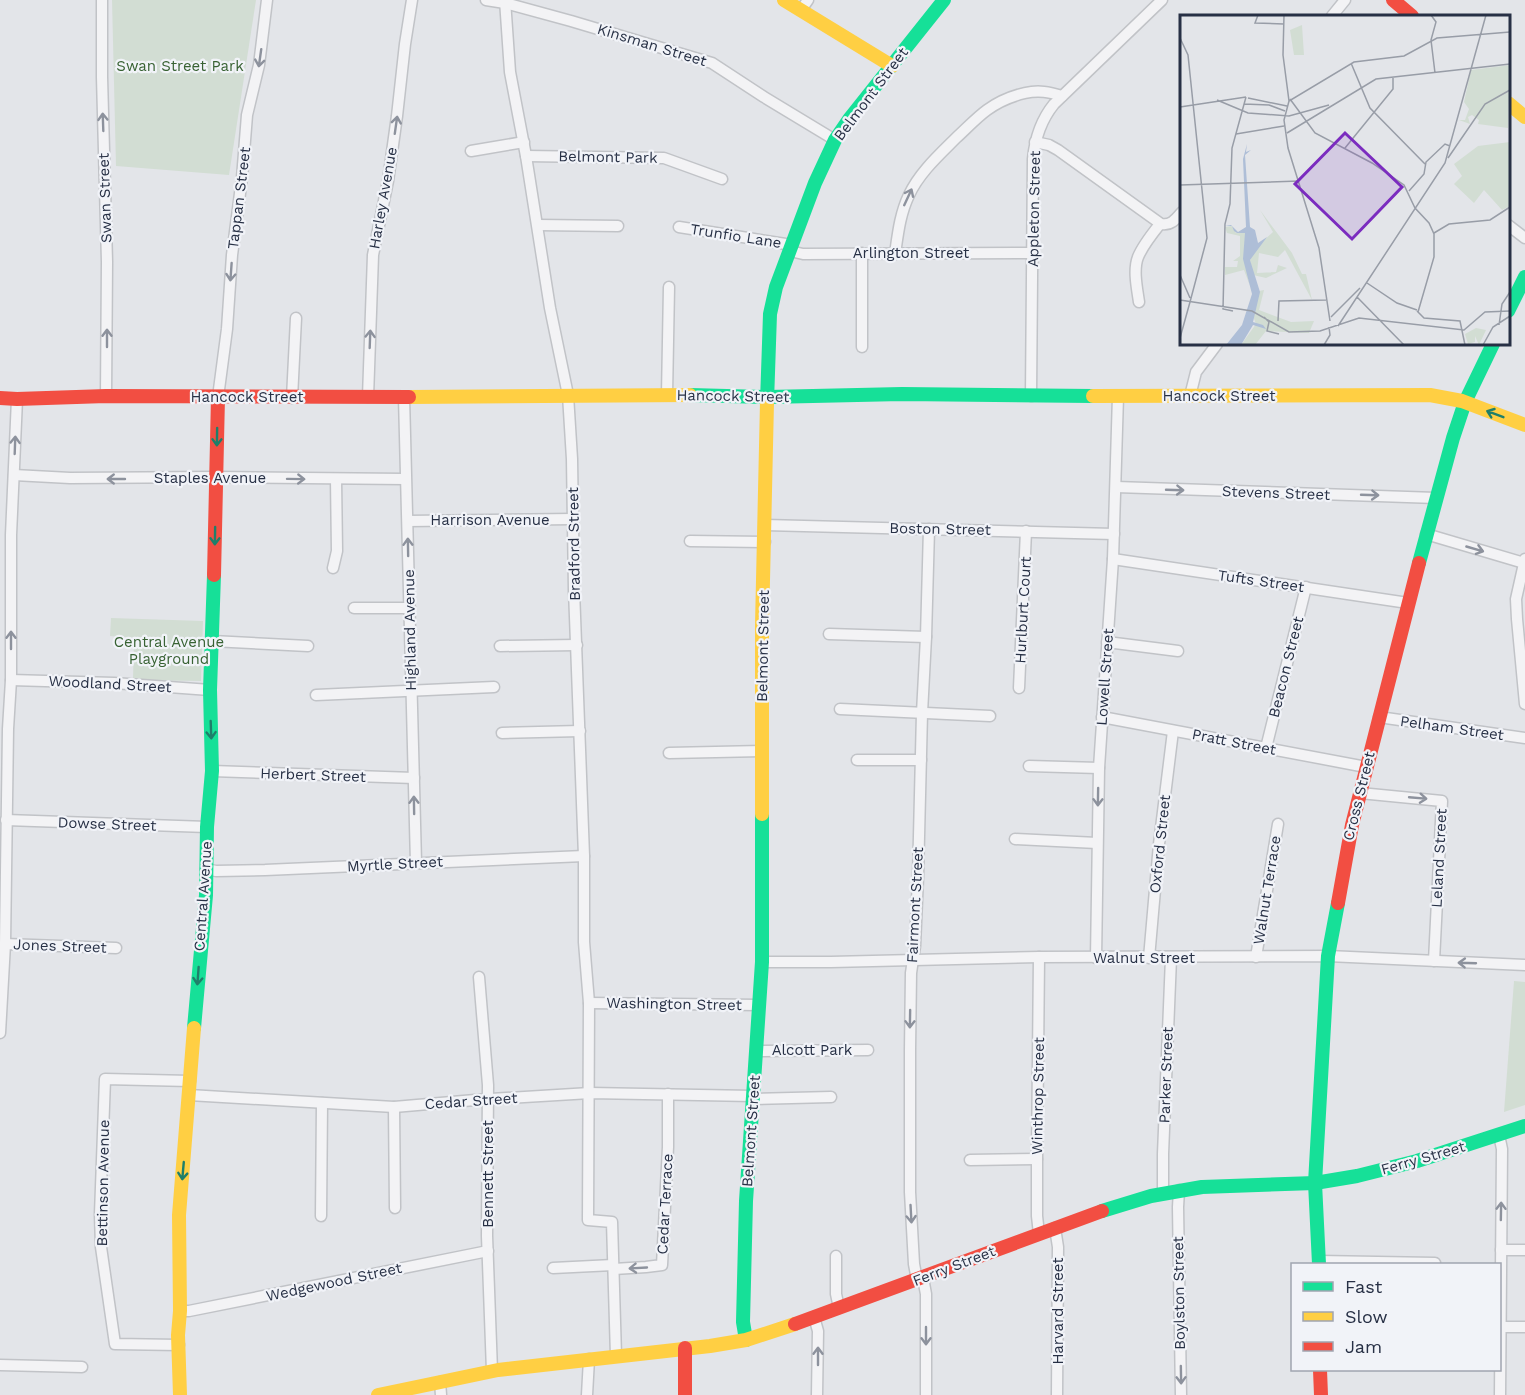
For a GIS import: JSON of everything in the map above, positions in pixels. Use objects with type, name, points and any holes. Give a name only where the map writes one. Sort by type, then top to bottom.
[{"type":"street","name":"Swan Street","points":[[102,0],[107,262],[106,396]]},
{"type":"street","name":"Tappan Street","points":[[218,397],[227,329],[232,255],[247,115],[259,65],[267,0]]},
{"type":"street","name":"Harley Avenue","points":[[368,398],[373,255],[388,181],[412,0]]},
{"type":"street","name":"Kinsman Street","points":[[486,0],[506,1],[712,63],[836,140]]},
{"type":"street","points":[[784,0],[804,5],[892,66]]},
{"type":"street","name":"Belmont Street","points":[[746,1340],[743,1322],[746,1201],[762,962],[762,625],[770,314],[776,287],[820,170],[836,140],[850,118],[944,0]]},
{"type":"street","points":[[1333,15],[1345,0]]},
{"type":"street","points":[[1393,0],[1411,15]]},
{"type":"street","name":"Bradford Street","points":[[506,1],[510,72],[524,142],[550,308],[568,395],[584,856],[584,942],[589,1004],[588,1220],[612,1222],[614,1267]]},
{"type":"street","name":"Appleton Street","points":[[1031,396],[1035,142],[1046,115],[1062,96],[1155,2]]},
{"type":"street","points":[[895,254],[901,216],[917,181],[972,123],[993,106],[1018,95],[1045,91],[1062,96]]},
{"type":"street","points":[[471,151],[524,142]]},
{"type":"street","points":[[1035,142],[1058,150],[1160,224],[1169,224],[1180,214]]},
{"type":"street","name":"Belmont Park","points":[[526,156],[664,158],[722,179]]},
{"type":"street","points":[[1138,302],[1137,258],[1160,224]]},
{"type":"street","points":[[538,225],[618,226]]},
{"type":"street","points":[[1510,226],[1525,238]]},
{"type":"street","name":"Trunfio Lane","points":[[680,227],[791,248]]},
{"type":"street","name":"Arlington Street","points":[[791,248],[803,254],[1033,253]]},
{"type":"street","points":[[862,253],[862,347]]},
{"type":"street","points":[[1510,306],[1525,277]]},
{"type":"street","points":[[667,395],[669,287]]},
{"type":"street","points":[[292,398],[296,318]]},
{"type":"street","points":[[1190,396],[1196,372],[1216,345]]},
{"type":"street","name":"Cross Street","points":[[1319,1262],[1315,1183],[1328,956],[1345,856],[1408,603],[1453,438],[1465,402],[1493,345]]},
{"type":"street","name":"Hancock Street","points":[[0,398],[106,396],[368,398],[568,395],[768,397],[902,394],[1427,395],[1443,396],[1465,402],[1525,425]]},
{"type":"street","name":"Lowell Street","points":[[1096,958],[1099,768],[1113,559],[1118,396]]},
{"type":"street","name":"Central Avenue","points":[[180,1395],[179,1215],[206,895],[207,827],[212,771],[210,690],[218,397]]},
{"type":"street","name":"Highland Avenue","points":[[404,397],[416,863]]},
{"type":"street","points":[[0,1033],[5,944],[4,782],[11,680],[6,535],[14,475],[18,399]]},
{"type":"street","name":"Staples Avenue","points":[[14,475],[70,478],[405,479]]},
{"type":"street","points":[[333,568],[337,551],[336,479]]},
{"type":"street","name":"Stevens Street","points":[[1116,488],[1436,498]]},
{"type":"street","name":"Harrison Avenue","points":[[408,520],[573,519]]},
{"type":"street","name":"Boston Street","points":[[765,525],[1114,534]]},
{"type":"street","name":"Fairmont Street","points":[[926,1395],[926,1294],[914,1264],[910,1192],[910,1050],[911,973],[918,877],[929,529]]},
{"type":"street","name":"Hurlburt Court","points":[[1019,688],[1026,531]]},
{"type":"street","points":[[1426,534],[1524,561],[1516,598],[1525,704]]},
{"type":"street","points":[[690,541],[765,542]]},
{"type":"street","name":"Tufts Street","points":[[1113,559],[1408,603]]},
{"type":"street","name":"Beacon Street","points":[[1266,748],[1306,587]]},
{"type":"street","points":[[354,608],[410,608]]},
{"type":"street","points":[[829,634],[926,637]]},
{"type":"street","points":[[212,641],[308,646]]},
{"type":"street","points":[[1107,642],[1178,651]]},
{"type":"street","points":[[500,646],[577,645]]},
{"type":"street","name":"Woodland Street","points":[[11,680],[114,683],[210,690]]},
{"type":"street","points":[[316,695],[494,687]]},
{"type":"street","points":[[840,709],[990,716]]},
{"type":"street","name":"Pratt Street","points":[[1102,717],[1366,767]]},
{"type":"street","name":"Pelham Street","points":[[1379,717],[1525,738]]},
{"type":"street","name":"Oxford Street","points":[[1149,958],[1159,844],[1173,730]]},
{"type":"street","points":[[502,733],[580,731]]},
{"type":"street","points":[[669,753],[762,751]]},
{"type":"street","points":[[857,760],[921,760]]},
{"type":"street","points":[[1029,766],[1099,768]]},
{"type":"street","name":"Herbert Street","points":[[212,771],[414,778]]},
{"type":"street","name":"Leland Street","points":[[1360,793],[1442,801],[1434,961]]},
{"type":"street","name":"Dowse Street","points":[[6,820],[207,827]]},
{"type":"street","name":"Walnut Terrace","points":[[1256,957],[1278,824]]},
{"type":"street","points":[[1015,839],[1097,843]]},
{"type":"street","name":"Myrtle Street","points":[[206,870],[265,870],[584,856]]},
{"type":"street","name":"Jones Street","points":[[5,944],[116,948]]},
{"type":"street","name":"Walnut Street","points":[[762,962],[1039,957],[1328,956],[1525,965]]},
{"type":"street","name":"Winthrop Street","points":[[1039,957],[1037,1159],[1039,1234]]},
{"type":"street","name":"Parker Street","points":[[1163,1193],[1171,958]]},
{"type":"street","name":"Bennett Street","points":[[479,976],[488,1081],[488,1251],[492,1371]]},
{"type":"street","name":"Washington Street","points":[[589,1004],[759,1005]]},
{"type":"street","name":"Alcott Park","points":[[757,1051],[868,1050]]},
{"type":"street","name":"Bettinson Avenue","points":[[179,1345],[115,1344],[101,1247],[105,1079],[190,1081]]},
{"type":"street","name":"Cedar Street","points":[[189,1095],[394,1107],[590,1093],[753,1098],[831,1097]]},
{"type":"street","name":"Cedar Terrace","points":[[614,1267],[646,1267],[662,1264],[668,1147],[668,1094]]},
{"type":"street","points":[[321,1216],[322,1103]]},
{"type":"street","points":[[394,1107],[395,1208]]},
{"type":"street","name":"Ferry Street","points":[[378,1395],[440,1388],[492,1371],[746,1340],[1137,1199],[1179,1190],[1337,1180],[1417,1161],[1525,1126]]},
{"type":"street","points":[[1499,1135],[1502,1149],[1501,1263]]},
{"type":"street","points":[[970,1160],[1037,1159]]},
{"type":"street","name":"Boylston Street","points":[[1179,1190],[1181,1395]]},
{"type":"street","name":"Harvard Street","points":[[1055,1228],[1058,1247],[1057,1395]]},
{"type":"street","points":[[1501,1250],[1525,1250]]},
{"type":"street","name":"Wedgewood Street","points":[[180,1311],[488,1251]]},
{"type":"street","points":[[836,1256],[836,1294],[839,1308]]},
{"type":"street","points":[[1319,1262],[1435,1263]]},
{"type":"street","points":[[553,1268],[614,1267],[616,1356]]},
{"type":"street","points":[[814,1317],[818,1331],[817,1395]]},
{"type":"street","points":[[1501,1327],[1525,1327]]},
{"type":"street","points":[[685,1348],[685,1395]]},
{"type":"street","points":[[587,1395],[588,1359]]},
{"type":"street","points":[[0,1365],[82,1367]]},
{"type":"street","points":[[1320,1371],[1321,1395]]},
{"type":"street","points":[[1500,1371],[1500,1395]]},
{"type":"green space","name":"Swan Street Park","points":[[112,0],[256,0],[229,175],[116,166]]},
{"type":"green space","name":"Central Avenue Playground","points":[[111,618],[203,621],[201,681],[133,680],[134,638],[110,636]]},
{"type":"green space","points":[[1514,981],[1525,982],[1525,1105],[1504,1112]]},
{"type":"traffic: fast","points":[[767,402],[770,314],[776,287],[815,183],[835,140],[850,118],[944,0]]},
{"type":"traffic: fast","points":[[1510,307],[1525,277]]},
{"type":"traffic: fast","points":[[1419,563],[1465,402],[1493,345]]},
{"type":"traffic: fast","points":[[690,395],[768,397],[902,394],[1093,396]]},
{"type":"traffic: fast","points":[[194,1028],[206,895],[207,827],[212,771],[210,690],[214,575]]},
{"type":"traffic: fast","points":[[746,1340],[743,1322],[746,1201],[762,962],[762,814]]},
{"type":"traffic: fast","points":[[1319,1263],[1315,1183],[1328,956],[1338,903]]},
{"type":"traffic: fast","points":[[1102,1211],[1151,1196],[1202,1187],[1315,1183],[1357,1176],[1417,1161],[1525,1126]]},
{"type":"traffic: slow","points":[[784,0],[892,66]]},
{"type":"traffic: slow","points":[[1510,105],[1525,117]]},
{"type":"traffic: slow","points":[[409,397],[690,395]]},
{"type":"traffic: slow","points":[[1093,396],[1430,395],[1462,401],[1525,425]]},
{"type":"traffic: slow","points":[[762,814],[762,625],[767,402]]},
{"type":"traffic: slow","points":[[180,1395],[179,1215],[194,1028]]},
{"type":"traffic: slow","points":[[378,1395],[498,1370],[746,1340],[795,1324]]},
{"type":"traffic: jam","points":[[1393,0],[1411,15]]},
{"type":"traffic: jam","points":[[214,575],[218,397]]},
{"type":"traffic: jam","points":[[0,398],[409,397]]},
{"type":"traffic: jam","points":[[1338,903],[1352,825],[1419,563]]},
{"type":"traffic: jam","points":[[795,1324],[1102,1211]]},
{"type":"traffic: jam","points":[[685,1348],[685,1395]]},
{"type":"traffic: jam","points":[[1320,1371],[1321,1395]]}]
